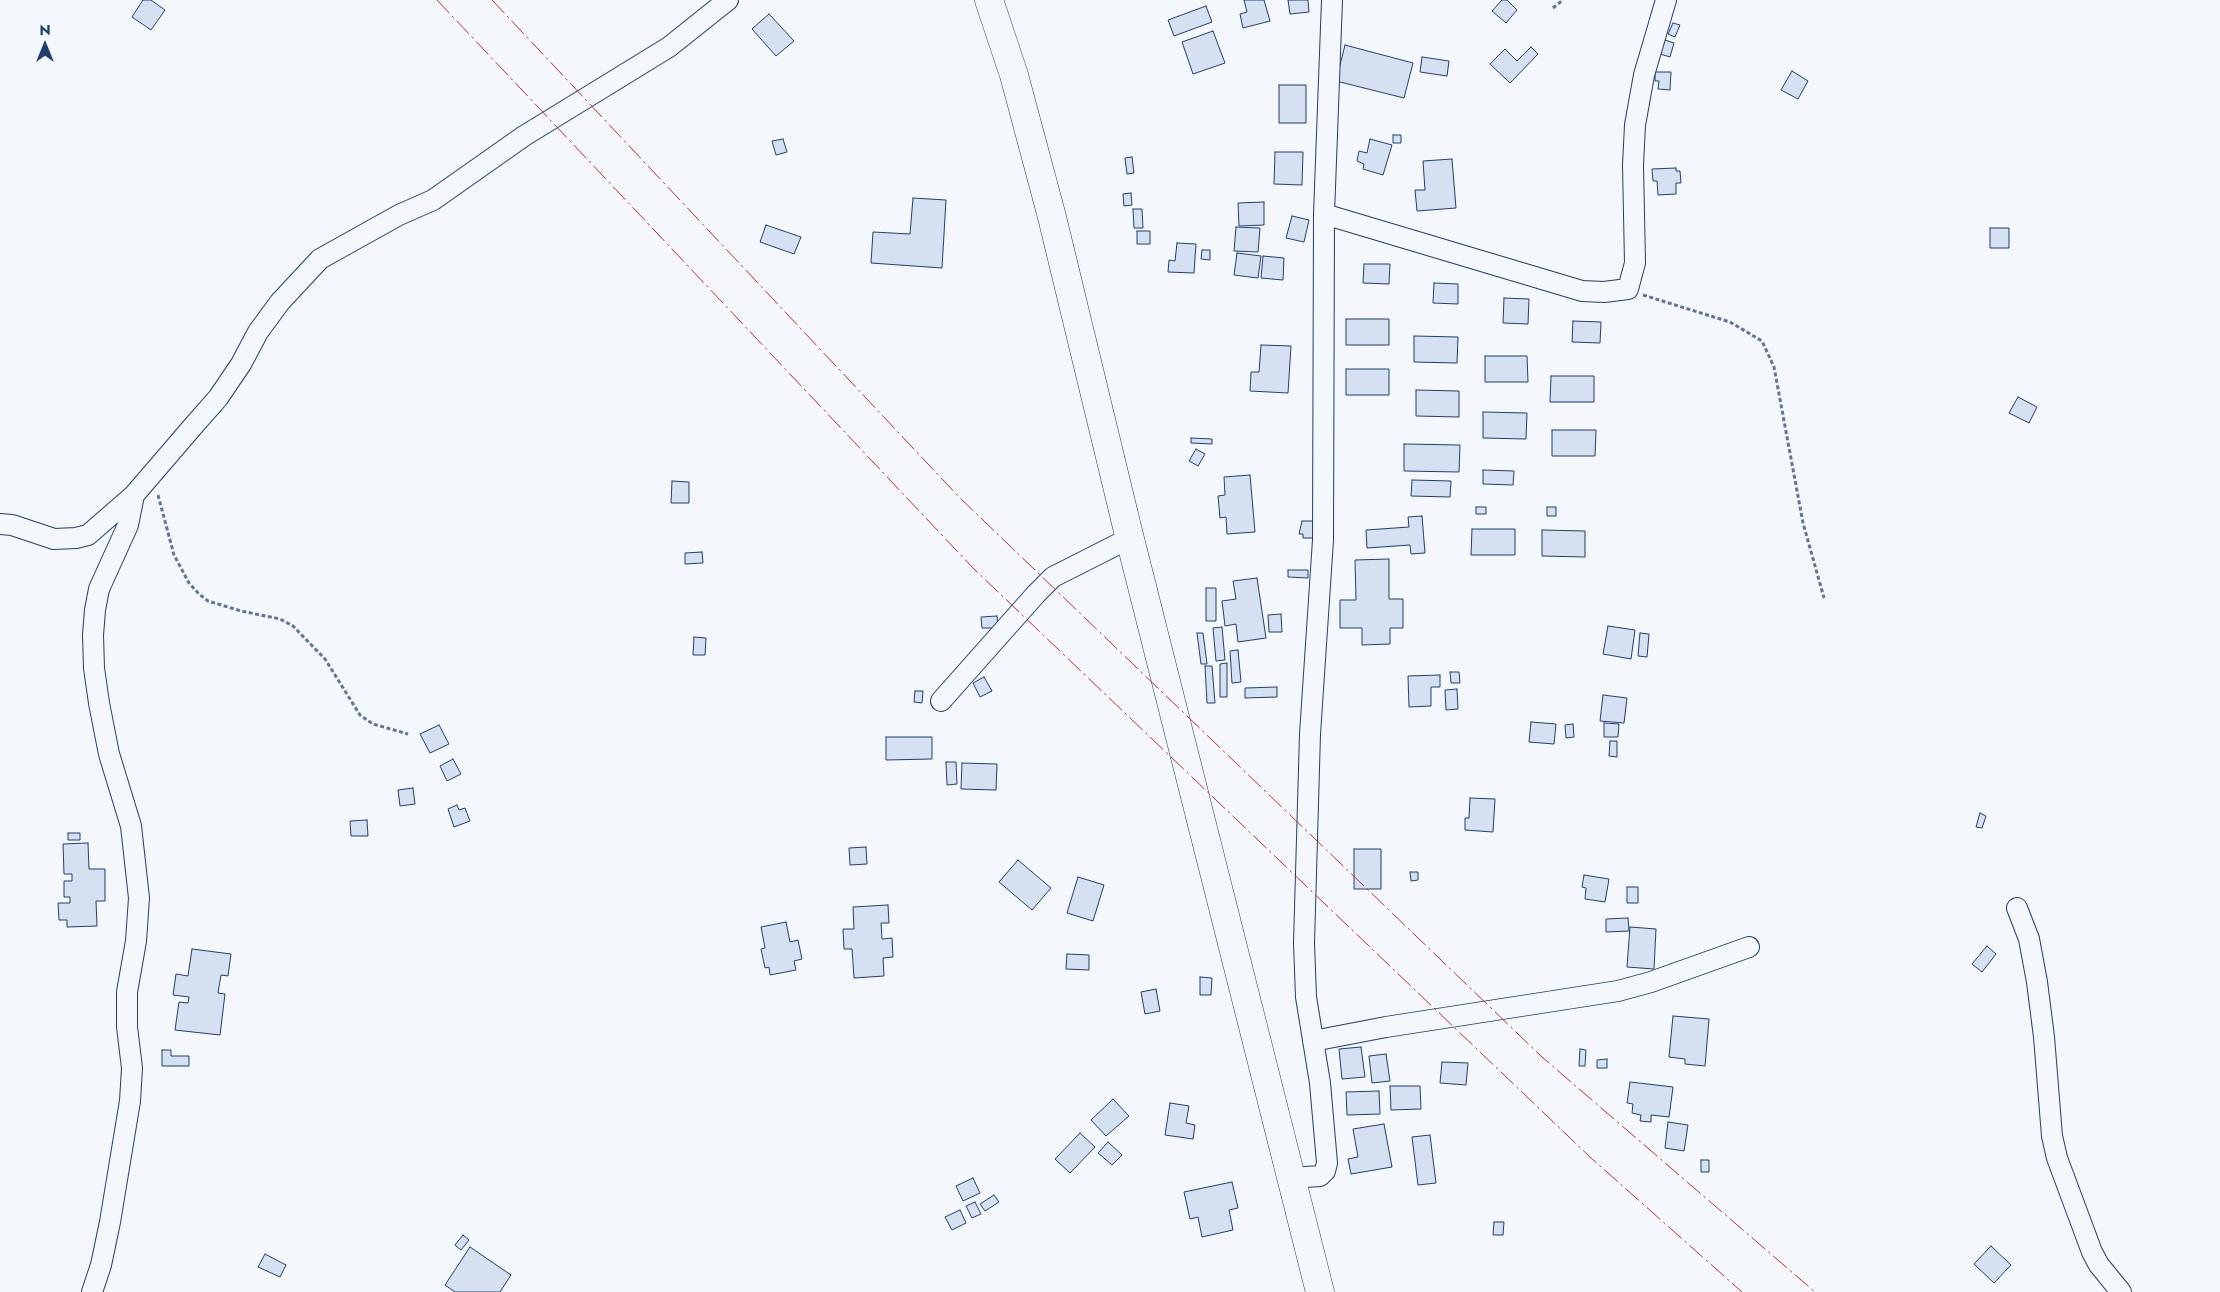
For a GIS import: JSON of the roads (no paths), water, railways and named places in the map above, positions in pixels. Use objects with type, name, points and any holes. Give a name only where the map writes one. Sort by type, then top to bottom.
[{"type":"highway","points":[[989,0],[1014,75],[1052,217],[1130,538],[1320,1292]]},
{"type":"street","points":[[0,524],[12,525],[54,539],[76,538],[88,535],[134,495],[218,398],[264,325],[310,267],[320,259],[399,215],[433,200],[524,136],[669,47],[728,0]]},
{"type":"street","points":[[1291,1178],[1320,1176],[1327,1169],[1320,1083],[1306,997],[1304,942],[1310,734],[1323,540],[1324,214],[1332,0]]},
{"type":"street","points":[[1324,214],[1582,291],[1604,292],[1628,289],[1635,263],[1633,165],[1635,125],[1644,75],[1666,0]]},
{"type":"street","points":[[92,1292],[101,1265],[110,1222],[130,1102],[132,1068],[127,1027],[127,992],[136,941],[139,898],[131,826],[109,754],[99,703],[94,660],[94,610],[99,589],[128,525],[134,495]]},
{"type":"street","points":[[941,701],[1053,577],[1130,538]]},
{"type":"street","points":[[2017,908],[2028,939],[2035,973],[2044,1037],[2051,1127],[2057,1158],[2092,1252],[2099,1265],[2121,1292]]},
{"type":"street","points":[[1313,1042],[1386,1027],[1618,991],[1651,982],[1749,948]]}]
